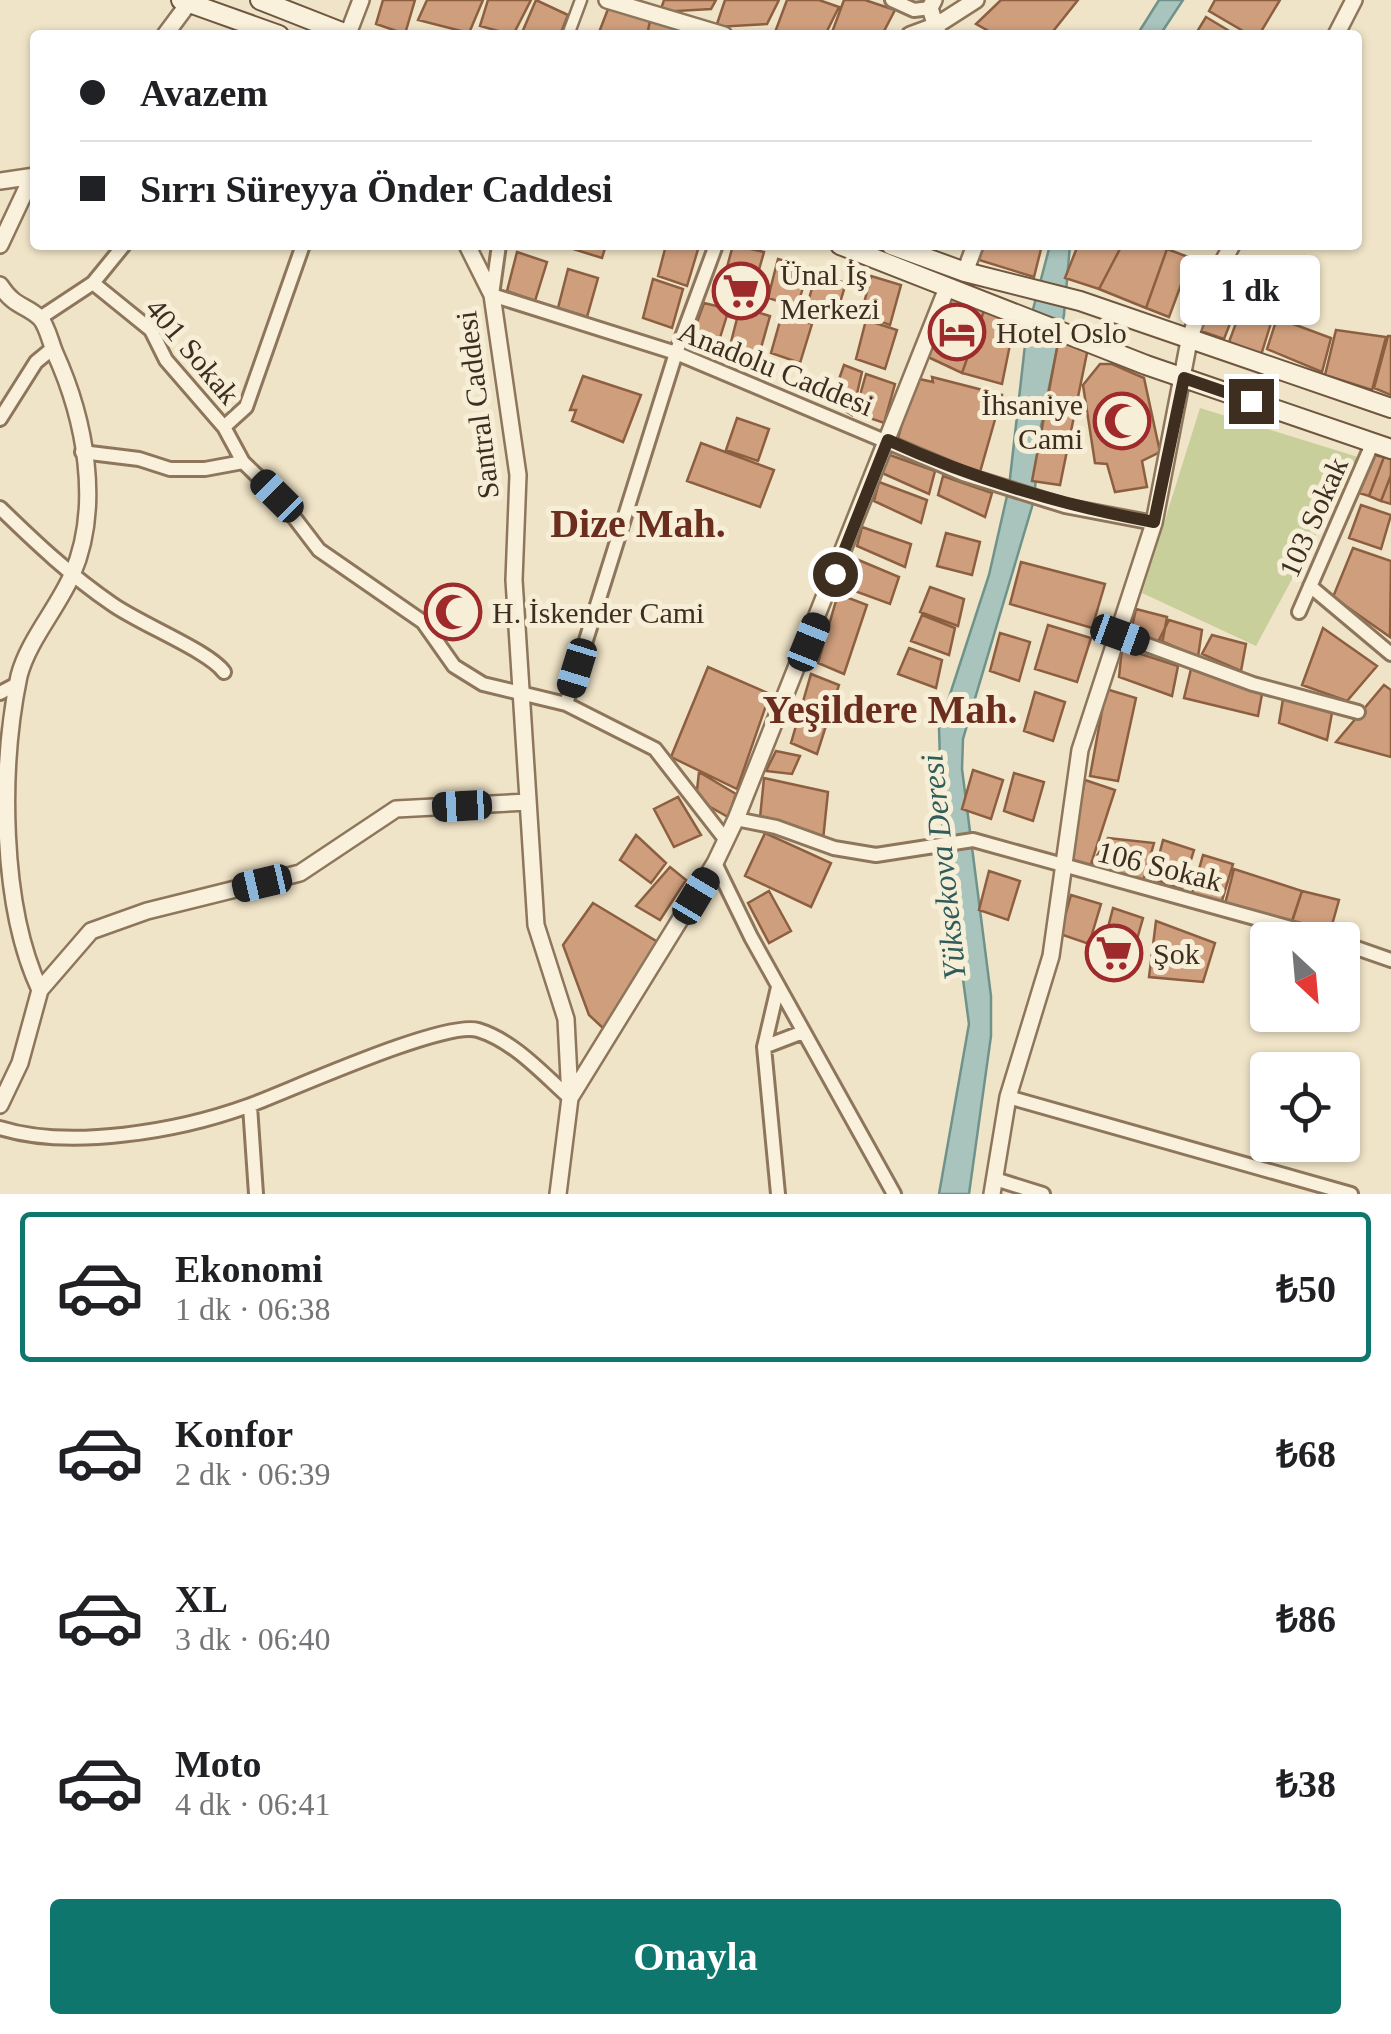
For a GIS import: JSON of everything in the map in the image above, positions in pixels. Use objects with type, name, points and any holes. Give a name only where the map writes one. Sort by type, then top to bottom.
[{"type":"main road","points":[[260,0],[336,30]]},
{"type":"main road","points":[[187,1],[265,30]]},
{"type":"main road","points":[[852,250],[1184,378],[1382,446]]},
{"type":"main road","points":[[905,250],[964,272],[1080,301],[1189,344],[1391,408]]},
{"type":"street","points":[[351,30],[361,0]]},
{"type":"street","points":[[570,30],[581,0]]},
{"type":"street","points":[[608,0],[707,30]]},
{"type":"street","points":[[892,0],[914,10],[928,3],[938,30],[976,0]]},
{"type":"street","points":[[1339,30],[1354,0]]},
{"type":"street","points":[[168,30],[187,1]]},
{"type":"street","points":[[0,182],[30,177]]},
{"type":"street","points":[[0,245],[30,183]]},
{"type":"street","points":[[40,318],[93,284],[120,250]]},
{"type":"street","points":[[224,426],[246,407],[302,250]]},
{"type":"street","name":"Santral Caddesi","points":[[469,250],[492,295],[518,475],[514,580],[536,925],[566,1019],[570,1098]]},
{"type":"street","points":[[492,295],[498,250]]},
{"type":"street","points":[[566,704],[676,353],[714,250]]},
{"type":"street","points":[[964,272],[972,250]]},
{"type":"street","points":[[1043,1194],[993,1186],[1008,1097],[1050,956],[1080,750],[1154,522],[1189,344],[1203,298],[1229,250]]},
{"type":"street","name":"401 Sokak","points":[[93,284],[150,330],[166,360],[224,426],[243,462],[277,496],[319,550],[423,622],[454,666],[483,684],[566,704],[655,750],[725,839]]},
{"type":"street","points":[[0,285],[11,302],[40,318],[68,383],[89,506],[72,574],[18,684],[9,741],[4,877],[24,961],[40,990]]},
{"type":"street","points":[[558,1194],[570,1098],[715,863],[736,819],[947,288]]},
{"type":"street","name":"Anadolu Caddesi","points":[[492,295],[676,353],[963,474],[1066,506],[1154,522]]},
{"type":"street","points":[[0,419],[36,362],[53,348]]},
{"type":"street","name":"103 Sokak","points":[[1299,612],[1382,446]]},
{"type":"street","points":[[82,452],[139,459],[170,470],[243,462]]},
{"type":"street","points":[[0,508],[72,574],[184,648],[212,656],[224,672]]},
{"type":"street","points":[[1310,586],[1391,654]]},
{"type":"street","points":[[1120,635],[1253,684],[1358,712]]},
{"type":"street","points":[[0,693],[18,684]]},
{"type":"street","points":[[0,1105],[20,1063],[40,990],[91,931],[147,910],[300,873],[396,810],[528,802]]},
{"type":"street","name":"106 Sokak","points":[[736,819],[776,827],[834,848],[876,855],[974,840],[1060,867],[1182,894],[1275,922]]},
{"type":"street","points":[[715,863],[778,987],[894,1194]]},
{"type":"street","points":[[1360,949],[1391,960]]},
{"type":"street","points":[[778,987],[764,1047],[778,1194]]},
{"type":"street","points":[[0,1128],[32,1138],[164,1130],[250,1106],[396,1046],[474,1028],[506,1044],[570,1098]]},
{"type":"street","points":[[764,1047],[803,1032]]},
{"type":"street","points":[[1008,1097],[1351,1194]]},
{"type":"street","points":[[250,1106],[256,1194]]},
{"type":"green space","points":[[1200,408],[1358,457],[1256,646],[1142,593]]},
{"type":"water","points":[[1159,0],[1183,0],[1163,30],[1140,30]]},
{"type":"water","points":[[1049,250],[1070,250],[1064,315],[1040,431],[1034,500],[963,739],[962,769],[991,996],[991,1036],[969,1194],[939,1194],[969,1024],[942,822],[939,728],[989,575],[1009,487],[1026,336]]},
{"type":"building","points":[[383,0],[415,0],[406,30],[376,24]]},
{"type":"building","points":[[427,0],[483,0],[470,30],[418,20]]},
{"type":"building","points":[[488,0],[531,0],[516,30],[480,26]]},
{"type":"building","points":[[536,0],[568,15],[562,30],[523,30]]},
{"type":"building","points":[[664,0],[716,0],[711,9],[660,12]]},
{"type":"building","points":[[725,0],[779,0],[767,24],[716,27]]},
{"type":"building","points":[[787,0],[819,0],[839,7],[828,30],[776,30]]},
{"type":"building","points":[[844,0],[865,0],[895,10],[885,30],[833,30]]},
{"type":"building","points":[[1001,0],[1078,0],[1054,30],[987,30],[976,24]]},
{"type":"building","points":[[1215,0],[1280,0],[1262,30],[1241,30],[1209,11]]},
{"type":"building","points":[[608,9],[650,21],[648,30],[600,30]]},
{"type":"building","points":[[1206,17],[1228,30],[1198,30]]},
{"type":"building","points":[[650,21],[679,30],[648,30]]},
{"type":"building","points":[[576,250],[604,250],[602,258]]},
{"type":"building","points":[[665,250],[698,250],[687,286],[658,276]]},
{"type":"building","points":[[732,250],[764,252],[753,291],[723,282]]},
{"type":"building","points":[[982,250],[1041,250],[1034,277],[979,260]]},
{"type":"building","points":[[1076,250],[1119,250],[1099,289],[1065,278]]},
{"type":"building","points":[[1119,250],[1167,250],[1146,308],[1099,289]]},
{"type":"building","points":[[1167,250],[1191,258],[1169,317],[1146,308]]},
{"type":"building","points":[[517,252],[547,262],[535,301],[507,291]]},
{"type":"building","points":[[778,259],[809,268],[797,307],[768,298]]},
{"type":"building","points":[[568,269],[598,278],[587,317],[558,308]]},
{"type":"building","points":[[816,274],[846,283],[834,322],[805,313]]},
{"type":"building","points":[[871,276],[901,285],[890,325],[861,315]]},
{"type":"building","points":[[653,279],[683,289],[672,328],[643,318]]},
{"type":"building","points":[[1224,280],[1247,290],[1237,310],[1214,301]]},
{"type":"building","name":"Hotel Oslo","points":[[952,294],[985,308],[962,373],[928,357]]},
{"type":"building","points":[[1212,302],[1235,311],[1224,339],[1201,331]]},
{"type":"building","points":[[704,303],[729,309],[718,344],[692,336]]},
{"type":"building","points":[[740,307],[770,316],[759,355],[730,346]]},
{"type":"building","points":[[985,308],[1015,320],[1002,384],[962,373]]},
{"type":"building","points":[[782,314],[812,324],[800,363],[771,353]]},
{"type":"building","points":[[1239,315],[1271,323],[1261,355],[1229,342]]},
{"type":"building","points":[[1277,318],[1331,338],[1322,372],[1267,349]]},
{"type":"building","points":[[866,320],[897,330],[885,369],[856,359]]},
{"type":"building","points":[[1336,330],[1386,337],[1372,390],[1325,375]]},
{"type":"building","points":[[1391,336],[1391,395],[1374,388]]},
{"type":"building","points":[[1058,343],[1088,348],[1060,485],[1032,481]]},
{"type":"building","name":"İhsaniye Cami","points":[[1100,364],[1112,364],[1144,378],[1160,452],[1142,461],[1147,487],[1115,492],[1107,464],[1095,463],[1083,385]]},
{"type":"building","points":[[844,365],[862,372],[852,415],[831,402]]},
{"type":"building","points":[[866,374],[895,384],[884,423],[855,413]]},
{"type":"building","points":[[583,376],[641,395],[623,442],[572,421],[576,410],[570,410]]},
{"type":"building","points":[[932,377],[1002,395],[980,472],[897,442],[915,378],[933,382]]},
{"type":"building","points":[[737,418],[769,429],[758,461],[726,450]]},
{"type":"building","points":[[701,443],[774,470],[760,507],[687,481]]},
{"type":"building","points":[[887,454],[935,471],[929,494],[882,473]]},
{"type":"building","points":[[1373,455],[1384,457],[1369,496],[1359,493]]},
{"type":"building","points":[[1384,457],[1391,459],[1391,475],[1381,501],[1369,496]]},
{"type":"building","points":[[1391,475],[1391,504],[1381,501]]},
{"type":"building","points":[[943,476],[992,493],[985,517],[938,495]]},
{"type":"building","points":[[879,482],[927,500],[921,523],[874,501]]},
{"type":"building","points":[[1361,505],[1391,515],[1381,549],[1349,538]]},
{"type":"building","points":[[862,527],[911,544],[905,567],[857,546]]},
{"type":"building","points":[[946,533],[980,542],[972,575],[937,566]]},
{"type":"building","points":[[1353,548],[1391,561],[1390,637],[1333,597]]},
{"type":"building","points":[[849,556],[899,577],[890,604],[841,586]]},
{"type":"building","points":[[1021,562],[1105,584],[1092,628],[1010,604]]},
{"type":"building","points":[[930,587],[964,599],[958,626],[920,612]]},
{"type":"building","name":"H. İskender Cami","points":[[466,593],[474,623],[441,632],[432,602]]},
{"type":"building","points":[[838,594],[867,605],[844,674],[818,663]]},
{"type":"building","points":[[1136,609],[1167,617],[1162,644],[1131,631]]},
{"type":"building","points":[[922,615],[955,628],[949,655],[911,641]]},
{"type":"building","points":[[1169,620],[1202,630],[1198,657],[1159,640]]},
{"type":"building","points":[[1048,625],[1091,638],[1077,682],[1035,669]]},
{"type":"building","points":[[1323,628],[1377,666],[1347,701],[1302,685]]},
{"type":"building","points":[[1000,633],[1030,642],[1019,681],[990,671]]},
{"type":"building","points":[[1212,635],[1246,644],[1241,671],[1202,654]]},
{"type":"building","points":[[909,648],[942,660],[936,688],[898,674]]},
{"type":"building","points":[[1122,648],[1178,666],[1172,696],[1119,677]]},
{"type":"building","points":[[708,667],[770,694],[737,789],[671,757]]},
{"type":"building","points":[[1191,669],[1262,694],[1258,716],[1184,698]]},
{"type":"building","points":[[811,674],[839,685],[817,754],[791,743]]},
{"type":"building","points":[[1384,685],[1391,690],[1391,757],[1336,742]]},
{"type":"building","points":[[1106,689],[1136,698],[1118,781],[1090,776]]},
{"type":"building","points":[[1035,692],[1065,702],[1053,741],[1024,731]]},
{"type":"building","points":[[1283,699],[1332,713],[1327,740],[1279,723]]},
{"type":"building","points":[[776,751],[800,756],[792,774],[766,771]]},
{"type":"building","points":[[973,770],[1003,780],[991,819],[962,809]]},
{"type":"building","points":[[699,772],[736,794],[728,817],[696,799]]},
{"type":"building","points":[[1014,773],[1044,782],[1033,821],[1004,811]]},
{"type":"building","points":[[764,778],[828,792],[823,840],[760,818]]},
{"type":"building","points":[[1085,780],[1115,790],[1090,867],[1068,861]]},
{"type":"building","points":[[678,797],[701,835],[674,847],[654,809]]},
{"type":"building","points":[[765,833],[831,863],[811,907],[745,876]]},
{"type":"building","points":[[636,835],[666,863],[651,883],[620,860]]},
{"type":"building","points":[[1108,838],[1154,843],[1143,882],[1090,867]]},
{"type":"building","points":[[1163,840],[1194,850],[1182,889],[1153,879]]},
{"type":"building","points":[[1203,855],[1233,864],[1221,904],[1192,894]]},
{"type":"building","points":[[670,867],[686,880],[660,920],[636,906]]},
{"type":"building","points":[[1234,869],[1302,891],[1292,922],[1225,904]]},
{"type":"building","points":[[989,871],[1020,881],[1008,920],[979,910]]},
{"type":"building","points":[[769,891],[791,931],[769,943],[748,903]]},
{"type":"building","points":[[1302,891],[1339,900],[1333,922],[1292,921]]},
{"type":"building","points":[[1071,895],[1101,904],[1089,944],[1060,934]]},
{"type":"building","points":[[593,903],[661,944],[603,1028],[589,1015],[563,945]]},
{"type":"building","points":[[1113,908],[1143,918],[1132,957],[1103,947]]},
{"type":"building","points":[[1156,921],[1215,943],[1203,982],[1149,977]]},
{"type":"place","name":"Ünal İş Merkezi","points":[[741,291]]},
{"type":"place","name":"Hotel Oslo","points":[[957,332]]},
{"type":"place","name":"İhsaniye Cami","points":[[1122,421]]},
{"type":"place","name":"H. İskender Cami","points":[[453,612]]},
{"type":"place","name":"Şok","points":[[1114,953]]},
{"type":"district","name":"Dize Mah.","points":[[638,523]]},
{"type":"district","name":"Yeşildere Mah.","points":[[890,709]]},
{"type":"route","points":[[835,574],[888,440],[963,474],[1066,506],[1154,522],[1184,378],[1251,401]]},
{"type":"water label","name":"Yüksekova Deresi","points":[[943,867]]}]
